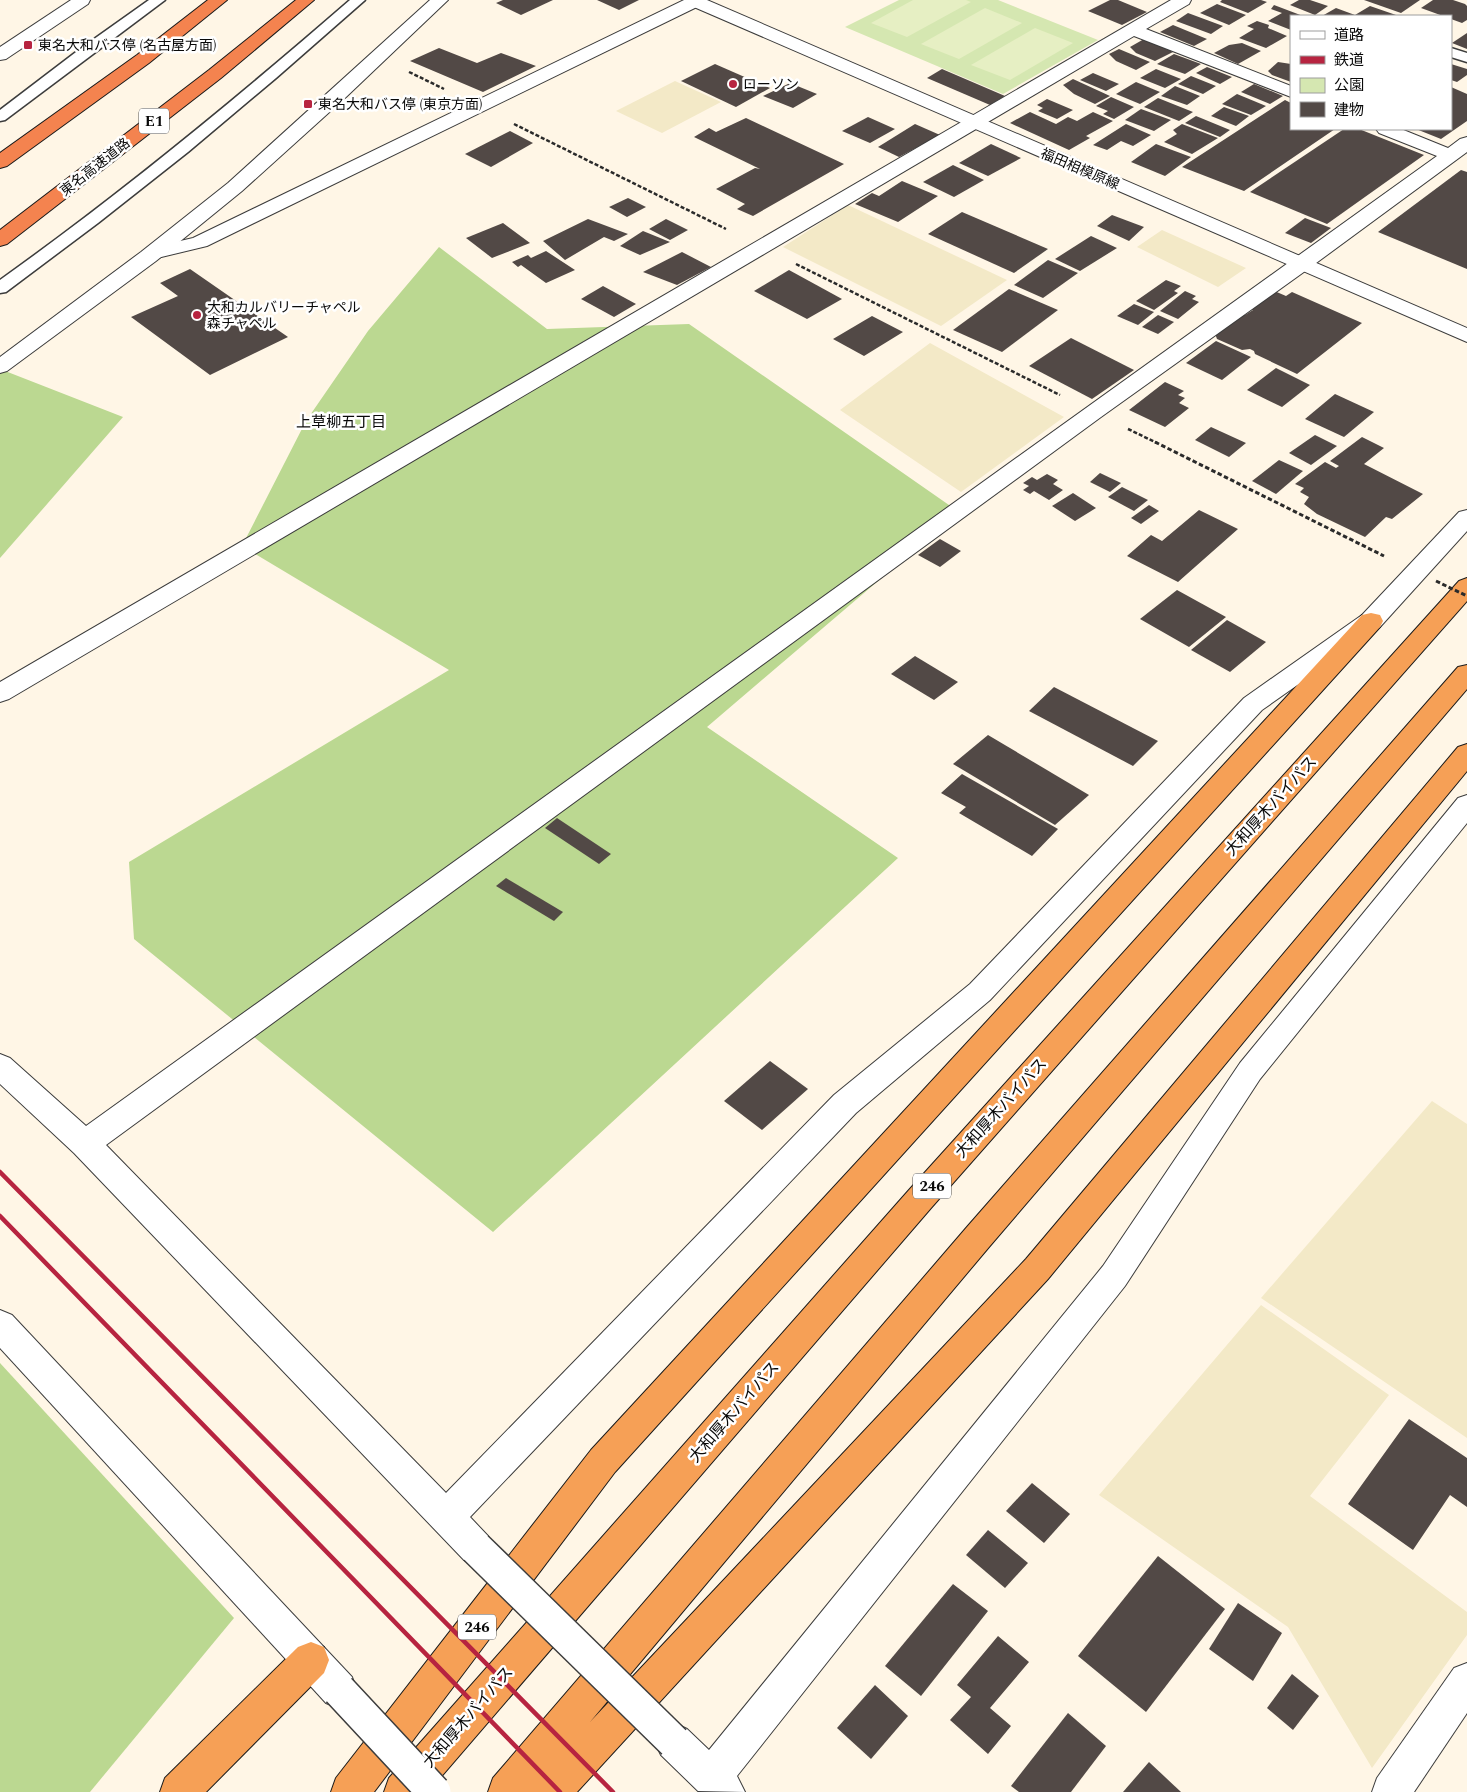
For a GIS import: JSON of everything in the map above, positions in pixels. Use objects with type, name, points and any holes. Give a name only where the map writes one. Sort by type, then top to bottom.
[{"type":"highway","points":[[0,162],[143,59],[219,0]]},
{"type":"highway","name":"東名高速道路","points":[[0,240],[215,74],[306,0]]},
{"type":"highway","name":"大和厚木バイパス","points":[[403,1792],[914,1206],[1467,586]]},
{"type":"highway","name":"246","points":[[350,1792],[603,1461],[1371,621]]},
{"type":"highway","points":[[507,1792],[978,1237],[1467,673]]},
{"type":"highway","points":[[551,1792],[1037,1269],[1467,753]]},
{"type":"highway","points":[[179,1792],[311,1660]]},
{"type":"street","points":[[0,55],[82,0]]},
{"type":"street","points":[[0,367],[153,253],[234,187],[440,0]]},
{"type":"street","points":[[153,253],[200,242],[695,0]]},
{"type":"street","name":"福田相模原線","points":[[695,0],[1467,336]]},
{"type":"street","points":[[0,693],[1183,0]]},
{"type":"street","points":[[1133,30],[1290,92]]},
{"type":"street","points":[[1389,130],[1459,149]]},
{"type":"street","points":[[85,1144],[1093,412],[1301,265],[1459,149]]},
{"type":"street","points":[[445,1518],[845,1104],[980,992],[1253,704],[1371,621],[1467,517]]},
{"type":"street","points":[[0,1066],[85,1144],[445,1518],[719,1785],[1114,1276],[1250,1071],[1467,805]]},
{"type":"street","points":[[0,1325],[434,1792]]},
{"type":"street","points":[[1391,1792],[1467,1681]]},
{"type":"lane","points":[[0,117],[84,52],[158,0]]},
{"type":"lane","points":[[0,288],[81,230],[261,85],[358,0]]},
{"type":"lane","points":[[1452,52],[1467,58]]},
{"type":"path","points":[[379,57],[1390,559]]},
{"type":"path","points":[[1436,582],[1467,596]]},
{"type":"shaded area","points":[[675,81],[721,102],[662,133],[616,111]]},
{"type":"shaded area","points":[[848,205],[1007,280],[941,326],[783,247]]},
{"type":"shaded area","points":[[1162,230],[1246,268],[1218,287],[1137,247]]},
{"type":"shaded area","points":[[930,343],[1064,417],[961,492],[840,410]]},
{"type":"shaded area","points":[[1432,1101],[1467,1124],[1467,1438],[1261,1298]]},
{"type":"shaded area","points":[[1261,1305],[1389,1395],[1310,1496],[1467,1612],[1467,1635],[1372,1768],[1288,1627],[1099,1495]]},
{"type":"green space","points":[[899,0],[998,0],[1098,40],[1003,94],[845,27]]},
{"type":"green space","points":[[913,0],[966,0],[971,2],[907,37],[871,23]]},
{"type":"green space","points":[[985,8],[1022,23],[959,59],[921,44]]},
{"type":"green space","points":[[1035,28],[1073,43],[1010,80],[971,65]]},
{"type":"green space","points":[[439,247],[547,329],[689,324],[959,512],[707,727],[898,858],[493,1232],[134,939],[129,862],[449,670],[242,546],[306,421],[368,331]]},
{"type":"green space","points":[[0,369],[123,417],[0,558]]},
{"type":"green space","points":[[0,1363],[234,1618],[90,1792],[0,1792]]},
{"type":"building","points":[[503,0],[553,0],[521,15],[496,3]]},
{"type":"building","points":[[597,0],[639,0],[619,10]]},
{"type":"building","points":[[1110,0],[1118,0],[1147,12],[1122,25],[1088,11]]},
{"type":"building","points":[[1222,0],[1261,0],[1267,2],[1248,13],[1220,2]]},
{"type":"building","points":[[1299,0],[1310,0],[1328,6],[1315,15],[1290,5]]},
{"type":"building","points":[[1364,0],[1420,0],[1401,13]]},
{"type":"building","points":[[1433,0],[1453,0],[1467,6],[1467,20],[1462,23],[1452,19],[1452,15],[1440,15],[1421,8]]},
{"type":"building","points":[[1217,4],[1246,15],[1229,25],[1200,13]]},
{"type":"building","points":[[1274,5],[1300,15],[1290,15],[1290,30],[1268,21],[1282,13],[1271,9]]},
{"type":"building","points":[[1370,6],[1396,15],[1355,15]]},
{"type":"building","points":[[1336,8],[1355,15],[1324,15]]},
{"type":"building","points":[[1188,13],[1223,26],[1211,34],[1176,21]]},
{"type":"building","points":[[1257,21],[1269,25],[1268,28],[1287,36],[1266,48],[1239,38],[1254,29],[1247,26]]},
{"type":"building","points":[[1173,25],[1207,39],[1194,46],[1160,32]]},
{"type":"building","points":[[1467,33],[1467,49],[1452,43]]},
{"type":"building","points":[[1144,39],[1173,52],[1155,61],[1136,53],[1130,47]]},
{"type":"building","points":[[1242,43],[1261,51],[1238,64],[1214,53],[1229,45]]},
{"type":"building","points":[[439,48],[477,63],[501,53],[536,66],[483,92],[410,61]]},
{"type":"building","points":[[1119,49],[1150,62],[1136,70],[1116,61],[1109,54]]},
{"type":"building","points":[[1174,54],[1201,64],[1185,74],[1157,64]]},
{"type":"building","points":[[1278,62],[1290,64],[1290,82],[1272,75],[1268,71]]},
{"type":"building","points":[[715,64],[770,88],[736,107],[681,81]]},
{"type":"building","points":[[1452,64],[1467,69],[1467,75],[1457,82],[1452,80]]},
{"type":"building","points":[[1207,67],[1232,77],[1220,84],[1196,73]]},
{"type":"building","points":[[942,69],[1005,96],[990,105],[927,78]]},
{"type":"building","points":[[1156,69],[1181,79],[1165,88],[1140,78]]},
{"type":"building","points":[[1093,73],[1119,84],[1106,91],[1080,80]]},
{"type":"building","points":[[1191,76],[1216,86],[1203,94],[1178,84]]},
{"type":"building","points":[[1073,79],[1110,96],[1095,104],[1074,94],[1063,85]]},
{"type":"building","points":[[1136,82],[1160,92],[1140,104],[1116,94]]},
{"type":"building","points":[[790,83],[817,94],[793,108],[763,96]]},
{"type":"building","points":[[1254,84],[1283,96],[1270,104],[1241,92]]},
{"type":"building","points":[[1175,86],[1200,96],[1187,105],[1161,96]]},
{"type":"building","points":[[1452,87],[1467,94],[1467,121],[1441,139],[1418,130],[1452,130]]},
{"type":"building","points":[[1237,94],[1266,106],[1251,115],[1222,104]]},
{"type":"building","points":[[1111,97],[1134,107],[1114,119],[1103,114],[1108,111],[1096,106]]},
{"type":"building","points":[[1158,98],[1193,112],[1179,121],[1144,107]]},
{"type":"building","points":[[1047,99],[1073,110],[1057,119],[1038,111],[1043,108],[1037,105]]},
{"type":"building","points":[[1285,100],[1290,102],[1290,130],[1334,130],[1244,191],[1182,167]]},
{"type":"building","points":[[1224,107],[1249,116],[1236,126],[1211,116]]},
{"type":"building","points":[[1141,109],[1171,120],[1154,131],[1125,120]]},
{"type":"building","points":[[1030,112],[1056,124],[1068,117],[1077,121],[1093,112],[1113,121],[1086,136],[1090,138],[1069,150],[1010,123]]},
{"type":"building","points":[[1196,116],[1230,130],[1220,137],[1185,123]]},
{"type":"building","points":[[868,117],[895,129],[870,143],[842,131]]},
{"type":"building","points":[[746,118],[844,164],[753,216],[737,209],[745,204],[716,189],[755,168],[760,169],[694,137],[709,128],[716,132]]},
{"type":"building","points":[[915,124],[940,135],[899,157],[878,147]]},
{"type":"building","points":[[1126,124],[1151,135],[1133,146],[1121,141],[1107,150],[1093,145]]},
{"type":"building","points":[[1182,124],[1218,138],[1192,154],[1164,142],[1177,134],[1173,130]]},
{"type":"building","points":[[1343,130],[1362,130],[1424,155],[1327,224],[1250,192]]},
{"type":"building","points":[[510,131],[533,143],[491,167],[465,154]]},
{"type":"building","points":[[991,144],[1021,158],[988,176],[959,163]]},
{"type":"building","points":[[1156,144],[1191,157],[1165,176],[1131,162]]},
{"type":"building","points":[[953,165],[984,180],[954,197],[923,182]]},
{"type":"building","points":[[1461,170],[1467,172],[1467,269],[1378,232]]},
{"type":"building","points":[[902,181],[938,196],[898,222],[855,204],[872,193],[879,196]]},
{"type":"building","points":[[628,198],[646,207],[627,217],[609,207]]},
{"type":"building","points":[[962,212],[1048,249],[1014,273],[928,234]]},
{"type":"building","points":[[1112,215],[1144,227],[1129,241],[1097,226]]},
{"type":"building","points":[[1305,218],[1331,228],[1311,243],[1285,233]]},
{"type":"building","points":[[588,219],[628,234],[614,241],[604,237],[565,260],[543,241]]},
{"type":"building","points":[[666,219],[688,230],[670,240],[649,229]]},
{"type":"building","points":[[503,223],[530,243],[492,258],[466,238]]},
{"type":"building","points":[[643,231],[670,242],[640,255],[620,246]]},
{"type":"building","points":[[1091,236],[1117,248],[1080,271],[1055,259]]},
{"type":"building","points":[[546,251],[575,270],[546,283],[521,265],[518,267],[512,262],[528,255],[531,258]]},
{"type":"building","points":[[682,252],[711,267],[677,285],[643,272]]},
{"type":"building","points":[[1048,260],[1078,273],[1043,298],[1014,285]]},
{"type":"building","points":[[190,269],[288,337],[210,375],[131,317],[178,296],[160,283]]},
{"type":"building","points":[[789,270],[842,299],[807,319],[754,291]]},
{"type":"building","points":[[1166,280],[1181,286],[1174,291],[1178,293],[1154,310],[1136,301]]},
{"type":"building","points":[[603,286],[636,304],[614,317],[581,299]]},
{"type":"building","points":[[1009,289],[1058,310],[1002,352],[953,330]]},
{"type":"building","points":[[1272,290],[1286,296],[1292,292],[1362,323],[1297,374],[1255,354],[1250,349],[1242,350],[1217,339],[1214,331],[1238,314],[1245,315],[1253,310],[1247,308]]},
{"type":"building","points":[[1185,291],[1196,296],[1192,299],[1199,302],[1178,319],[1160,311]]},
{"type":"building","points":[[1134,304],[1154,312],[1138,325],[1117,316]]},
{"type":"building","points":[[1158,315],[1174,322],[1158,334],[1142,327]]},
{"type":"building","points":[[872,316],[903,332],[864,356],[833,339]]},
{"type":"building","points":[[1071,338],[1134,370],[1092,399],[1029,366]]},
{"type":"building","points":[[1216,341],[1251,357],[1222,380],[1186,363]]},
{"type":"building","points":[[1276,368],[1310,385],[1282,407],[1247,390]]},
{"type":"building","points":[[1165,382],[1184,391],[1178,395],[1185,398],[1179,403],[1189,408],[1165,427],[1129,410]]},
{"type":"building","points":[[1335,394],[1374,412],[1344,437],[1305,419]]},
{"type":"building","points":[[1211,427],[1246,443],[1229,457],[1195,440]]},
{"type":"building","points":[[1315,435],[1337,446],[1311,465],[1289,453]]},
{"type":"building","points":[[1362,437],[1384,448],[1364,464],[1423,494],[1392,519],[1386,517],[1365,537],[1317,514],[1304,504],[1309,497],[1300,492],[1304,488],[1295,484],[1325,462],[1336,468],[1339,466],[1330,461]]},
{"type":"building","points":[[1279,460],[1303,471],[1276,494],[1252,481]]},
{"type":"building","points":[[1100,473],[1121,483],[1110,492],[1090,482]]},
{"type":"building","points":[[1047,474],[1058,480],[1053,484],[1063,490],[1049,500],[1034,491],[1030,494],[1023,490],[1029,486],[1023,483],[1032,477],[1037,480]]},
{"type":"building","points":[[1122,487],[1148,500],[1134,511],[1108,497]]},
{"type":"building","points":[[1073,493],[1096,508],[1075,521],[1052,506]]},
{"type":"building","points":[[1149,505],[1159,511],[1141,524],[1131,518]]},
{"type":"building","points":[[1199,510],[1238,529],[1178,582],[1127,556],[1151,535],[1162,541]]},
{"type":"building","points":[[940,539],[961,551],[940,567],[918,555]]},
{"type":"building","points":[[1177,590],[1226,617],[1189,647],[1140,619]]},
{"type":"building","points":[[1227,620],[1266,642],[1230,672],[1191,650]]},
{"type":"building","points":[[915,656],[958,682],[934,700],[891,674]]},
{"type":"building","points":[[1054,687],[1158,741],[1133,766],[1029,711]]},
{"type":"building","points":[[988,735],[1089,795],[1055,825],[953,764]]},
{"type":"building","points":[[962,774],[1058,829],[1032,856],[959,813],[966,807],[941,793]]},
{"type":"building","points":[[557,818],[611,854],[599,864],[545,828]]},
{"type":"building","points":[[506,878],[563,912],[554,921],[496,886]]},
{"type":"building","points":[[770,1061],[808,1089],[762,1130],[724,1101]]},
{"type":"building","points":[[1409,1419],[1467,1458],[1467,1507],[1450,1495],[1413,1550],[1348,1504]]},
{"type":"building","points":[[1032,1483],[1070,1514],[1044,1543],[1006,1511]]},
{"type":"building","points":[[988,1530],[1028,1563],[1005,1588],[966,1555]]},
{"type":"building","points":[[1158,1556],[1225,1609],[1146,1712],[1078,1656]]},
{"type":"building","points":[[953,1584],[988,1611],[921,1696],[885,1666]]},
{"type":"building","points":[[1238,1603],[1282,1633],[1253,1681],[1209,1649]]},
{"type":"building","points":[[998,1636],[1029,1662],[990,1708],[1011,1726],[988,1754],[950,1720],[971,1697],[957,1685]]},
{"type":"building","points":[[1292,1674],[1319,1696],[1293,1730],[1267,1708]]},
{"type":"building","points":[[875,1685],[908,1716],[871,1759],[837,1728]]},
{"type":"building","points":[[1068,1713],[1106,1746],[1071,1792],[1019,1792],[1011,1786]]},
{"type":"building","points":[[1149,1762],[1181,1792],[1123,1792]]},
{"type":"railway","points":[[0,1172],[613,1792]]},
{"type":"railway","points":[[0,1216],[560,1792]]},
{"type":"place","name":"東名大和バス停 (名古屋方面)","points":[[28,45]]},
{"type":"place","name":"ローソン","points":[[733,84]]},
{"type":"place","name":"東名大和バス停 (東京方面)","points":[[308,104]]},
{"type":"place","name":"大和カルバリーチャペル 森チャペル","points":[[197,315]]},
{"type":"district","name":"上草柳五丁目","points":[[341,422]]}]
